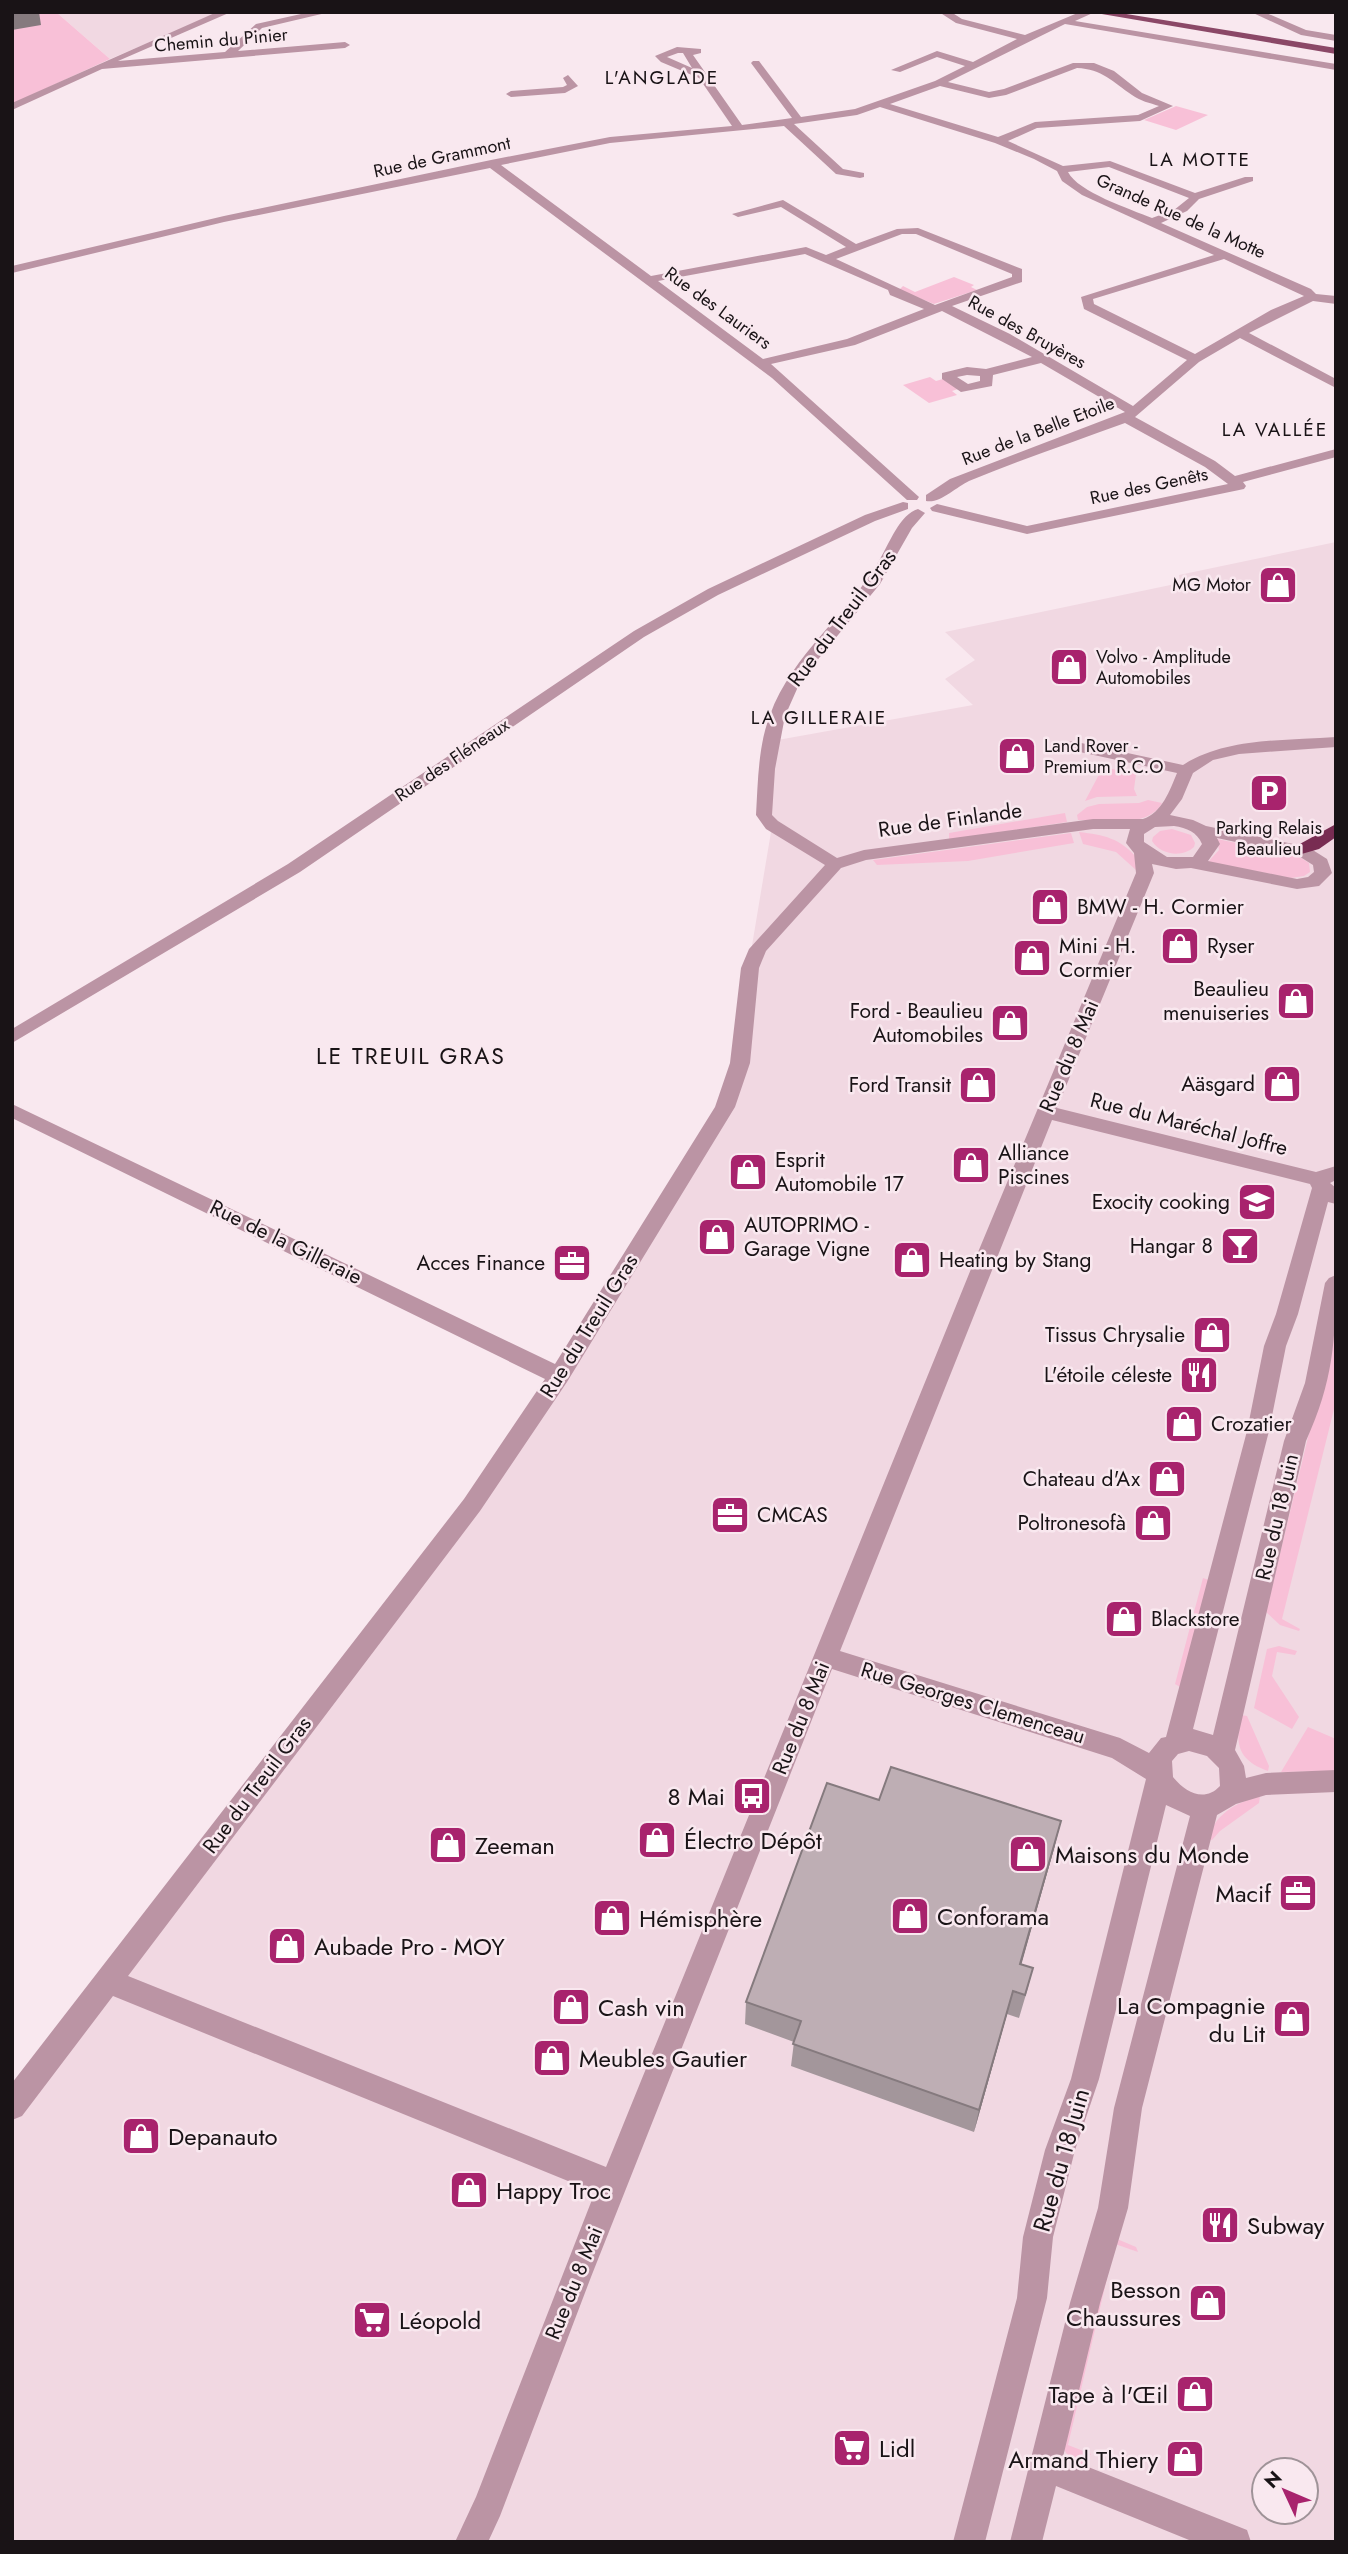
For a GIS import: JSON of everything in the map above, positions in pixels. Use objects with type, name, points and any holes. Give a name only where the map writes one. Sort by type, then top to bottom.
[{"type":"highway","points":[[1298,850],[1313,845],[1336,829]]},
{"type":"main road","points":[[1092,12],[1336,51]]},
{"type":"street","points":[[12,107],[226,12]]},
{"type":"street","points":[[228,55],[259,26],[325,12]]},
{"type":"street","points":[[944,12],[965,23],[1024,38]]},
{"type":"street","name":"Rue de Grammont","points":[[12,270],[224,219],[610,140],[739,129],[883,105],[939,83],[1062,21],[1092,12]]},
{"type":"street","points":[[1256,12],[1304,33],[1336,38]]},
{"type":"street","points":[[1062,21],[1336,67]]},
{"type":"street","name":"Chemin du Pinier","points":[[100,66],[345,45]]},
{"type":"street","points":[[896,70],[957,47]]},
{"type":"street","points":[[702,76],[661,59],[660,56],[670,51],[697,50],[687,54],[739,129]]},
{"type":"street","points":[[937,54],[974,65]]},
{"type":"street","points":[[756,63],[793,122],[840,172],[860,175]]},
{"type":"street","points":[[939,83],[989,95],[1006,92],[1076,65],[1094,66],[1110,73],[1138,94],[1168,106],[1140,118],[1035,125],[999,141]]},
{"type":"street","points":[[511,94],[568,95],[573,86],[568,78]]},
{"type":"street","name":"Grande Rue de la Motte","points":[[883,105],[999,141],[1061,169],[1066,179],[1086,193],[1307,292],[1312,297]]},
{"type":"street","name":"Rue des Lauriers","points":[[491,163],[761,363],[911,505]]},
{"type":"street","points":[[1061,169],[1110,164],[1195,197],[1250,179]]},
{"type":"street","points":[[1154,222],[1168,218],[1191,204],[1195,197]]},
{"type":"street","points":[[738,214],[783,203],[855,248]]},
{"type":"street","name":"Rue des Bruyères","points":[[825,258],[901,231],[918,231],[1018,272],[1018,279],[938,308]]},
{"type":"street","points":[[647,280],[806,250],[894,288],[894,292],[938,308]]},
{"type":"street","points":[[1195,359],[1088,306],[1087,297],[1225,255]]},
{"type":"street","points":[[1312,297],[1336,300]]},
{"type":"street","name":"Rue de la Belle Etoile","points":[[934,503],[955,482],[1129,414],[1195,359],[1275,313],[1312,297]]},
{"type":"street","points":[[761,363],[851,342],[938,308]]},
{"type":"street","name":"Rue des Bruyères","points":[[938,308],[1006,337],[1129,414]]},
{"type":"street","points":[[1240,333],[1336,384]]},
{"type":"street","points":[[986,373],[1041,359]]},
{"type":"street","name":"Rue des Genêts","points":[[934,503],[1015,529],[1032,530],[1239,486],[1210,464],[1129,414]]},
{"type":"street","points":[[1233,481],[1335,453]]},
{"type":"street","points":[[911,505],[934,503]]},
{"type":"street","name":"Rue du Treuil Gras","points":[[12,2106],[471,1505],[559,1376],[725,1107],[740,1063],[750,968],[758,949],[835,864],[772,825],[764,815],[766,769],[777,716],[794,679],[875,580],[906,526],[911,505]]},
{"type":"street","name":"Rue des Fléneaux","points":[[12,1037],[294,867],[639,634],[712,592],[870,518],[911,505]]},
{"type":"street","points":[[1138,848],[1136,832],[1151,822],[1174,799],[1186,770],[1201,759],[1231,750],[1336,742]]},
{"type":"street","points":[[1072,746],[1186,770]]},
{"type":"street","points":[[1135,895],[1182,863],[1204,857],[1210,848],[1209,838],[1178,811],[1174,799]]},
{"type":"street","name":"Rue de Finlande","points":[[835,864],[864,855],[1073,826],[1151,822],[1194,826]]},
{"type":"street","name":"Rue de Finlande","points":[[1073,826],[1113,833],[1159,861],[1182,863]]},
{"type":"street","points":[[1182,863],[1291,884],[1307,884],[1319,879],[1324,870],[1312,855],[1298,850],[1194,826]]},
{"type":"street","name":"Rue du 8 Mai","points":[[471,2542],[489,2505],[826,1657],[1145,873],[1138,848]]},
{"type":"street","points":[[1319,879],[1336,888]]},
{"type":"street","name":"Rue de la Gilleraie","points":[[12,1110],[559,1376]]},
{"type":"street","name":"Rue du Maréchal Joffre","points":[[1046,1112],[1329,1184]]},
{"type":"street","name":"Rue du 18 Juin","points":[[969,2542],[1032,2298],[1038,2237],[1060,2150],[1085,2079],[1165,1760],[1259,1429],[1275,1346],[1329,1184]]},
{"type":"street","name":"Rue du 18 Juin","points":[[1226,1758],[1295,1441],[1306,1419],[1336,1283]]},
{"type":"street","name":"Rue Georges Clemenceau","points":[[826,1657],[1120,1749],[1165,1760]]},
{"type":"street","points":[[1266,1784],[1202,1741],[1165,1760],[1174,1797],[1195,1806],[1266,1784],[1336,1781]]},
{"type":"street","points":[[1026,2542],[1085,2303],[1113,2208],[1128,2108],[1217,1801],[1234,1779],[1226,1758]]},
{"type":"street","points":[[108,1981],[614,2185]]},
{"type":"street","points":[[1045,2466],[1235,2542]]},
{"type":"shaded area","points":[[12,12],[56,12],[110,59],[12,104]]},
{"type":"shaded area","points":[[56,12],[220,12],[110,59]]},
{"type":"shaded area","points":[[1176,106],[1208,115],[1176,130],[1144,120]]},
{"type":"shaded area","points":[[954,277],[974,285],[971,287],[977,290],[934,304],[899,290],[903,286],[915,292]]},
{"type":"shaded area","points":[[930,377],[936,381],[943,379],[958,389],[952,391],[957,395],[929,403],[903,385]]},
{"type":"shaded area","points":[[1336,542],[1336,2542],[12,2542],[12,2106],[472,1505],[725,1107],[772,826],[772,741],[973,705],[945,679],[975,660],[945,632],[1180,583],[1179,575]]},
{"type":"shaded area","points":[[1103,767],[1136,774],[1134,789],[1137,796],[1097,797],[1085,801]]},
{"type":"shaded area","points":[[1148,800],[1162,803],[1146,817],[1136,820],[1078,820],[1077,815],[1087,807]]},
{"type":"shaded area","points":[[1065,813],[1067,822],[949,840],[949,833]]},
{"type":"shaded area","points":[[1172,829],[1191,835],[1194,847],[1178,854],[1166,852],[1156,846],[1152,841],[1153,837],[1160,831]]},
{"type":"shaded area","points":[[1079,832],[1104,836],[1124,846],[1137,858],[1136,870],[1116,852],[1083,844]]},
{"type":"shaded area","points":[[1071,833],[1074,843],[968,861],[877,865],[873,860]]},
{"type":"shaded area","points":[[1217,839],[1298,856],[1309,863],[1310,872],[1291,878],[1208,862],[1219,850]]},
{"type":"shaded area","points":[[1336,1321],[1336,1401],[1282,1619],[1300,1629],[1299,1631],[1280,1625],[1266,1612]]},
{"type":"shaded area","points":[[1203,1578],[1209,1580],[1180,1687],[1175,1684]]},
{"type":"shaded area","points":[[1279,1646],[1297,1651],[1295,1655],[1277,1652],[1272,1676],[1299,1717],[1292,1729],[1254,1708],[1267,1649]]},
{"type":"shaded area","points":[[1241,1715],[1247,1716],[1269,1766],[1268,1771],[1244,1756],[1238,1734]]},
{"type":"shaded area","points":[[1308,1727],[1336,1739],[1336,1771],[1281,1772]]},
{"type":"shaded area","points":[[1260,1796],[1259,1803],[1220,1831],[1212,1840],[1208,1839],[1211,1830],[1227,1811]]},
{"type":"shaded area","points":[[1110,2236],[1136,2247],[1138,2252],[1115,2244],[1068,2445],[1091,2454],[1081,2465],[1066,2453],[1060,2440]]},
{"type":"building","name":"Conforama","points":[[891,1767],[1061,1821],[1020,1964],[1033,1968],[1025,1995],[1013,1991],[979,2110],[793,2044],[801,2021],[746,2002],[827,1783],[879,1800]]},
{"type":"place","name":"MG Motor","points":[[1278,585]]},
{"type":"place","name":"Volvo - Amplitude Automobiles","points":[[1069,667]]},
{"type":"place","name":"Land Rover - Premium R.C.O","points":[[1017,756]]},
{"type":"place","name":"Parking Relais Beaulieu","points":[[1269,793]]},
{"type":"place","name":"BMW - H. Cormier","points":[[1050,907]]},
{"type":"place","name":"Ryser","points":[[1180,946]]},
{"type":"place","name":"Mini - H. Cormier","points":[[1032,958]]},
{"type":"place","name":"Beaulieu menuiseries","points":[[1296,1001]]},
{"type":"place","name":"Ford - Beaulieu Automobiles","points":[[1010,1023]]},
{"type":"place","name":"Aäsgard","points":[[1282,1084]]},
{"type":"place","name":"Ford Transit","points":[[978,1085]]},
{"type":"place","name":"Alliance Piscines","points":[[971,1165]]},
{"type":"place","name":"Esprit Automobile 17","points":[[748,1172]]},
{"type":"place","name":"Exocity cooking","points":[[1257,1202]]},
{"type":"place","name":"AUTOPRIMO - Garage Vigne","points":[[717,1237]]},
{"type":"place","name":"Hangar 8","points":[[1240,1246]]},
{"type":"place","name":"Heating by Stang","points":[[912,1260]]},
{"type":"place","name":"Acces Finance","points":[[572,1263]]},
{"type":"place","name":"Tissus Chrysalie","points":[[1212,1335]]},
{"type":"place","name":"L'étoile céleste","points":[[1199,1375]]},
{"type":"place","name":"Crozatier","points":[[1184,1424]]},
{"type":"place","name":"Chateau d'Ax","points":[[1167,1479]]},
{"type":"place","name":"CMCAS","points":[[730,1515]]},
{"type":"place","name":"Poltronesofà","points":[[1153,1523]]},
{"type":"place","name":"Blackstore","points":[[1124,1619]]},
{"type":"place","name":"8 Mai","points":[[752,1796]]},
{"type":"place","name":"Électro Dépôt","points":[[657,1840]]},
{"type":"place","name":"Zeeman","points":[[448,1845]]},
{"type":"place","name":"Maisons du Monde","points":[[1028,1854]]},
{"type":"place","name":"Macif","points":[[1298,1893]]},
{"type":"place","name":"Conforama","points":[[910,1916]]},
{"type":"place","name":"Hémisphère","points":[[612,1918]]},
{"type":"place","name":"Aubade Pro - MOY","points":[[287,1946]]},
{"type":"place","name":"Cash vin","points":[[571,2007]]},
{"type":"place","name":"La Compagnie du Lit","points":[[1292,2019]]},
{"type":"place","name":"Meubles Gautier","points":[[552,2058]]},
{"type":"place","name":"Depanauto","points":[[141,2136]]},
{"type":"place","name":"Happy Troc","points":[[469,2190]]},
{"type":"place","name":"Subway","points":[[1220,2225]]},
{"type":"place","name":"Besson Chaussures","points":[[1208,2303]]},
{"type":"place","name":"Léopold","points":[[372,2320]]},
{"type":"place","name":"Tape à l'Œil","points":[[1195,2394]]},
{"type":"place","name":"Lidl","points":[[852,2448]]},
{"type":"place","name":"Armand Thiery","points":[[1185,2459]]},
{"type":"district","name":"L'ANGLADE","points":[[662,77]]},
{"type":"district","name":"LA MOTTE","points":[[1200,159]]},
{"type":"district","name":"LA VALLÉE","points":[[1275,429]]},
{"type":"district","name":"LA GILLERAIE","points":[[819,717]]},
{"type":"district","name":"LE TREUIL GRAS","points":[[411,1056]]}]
